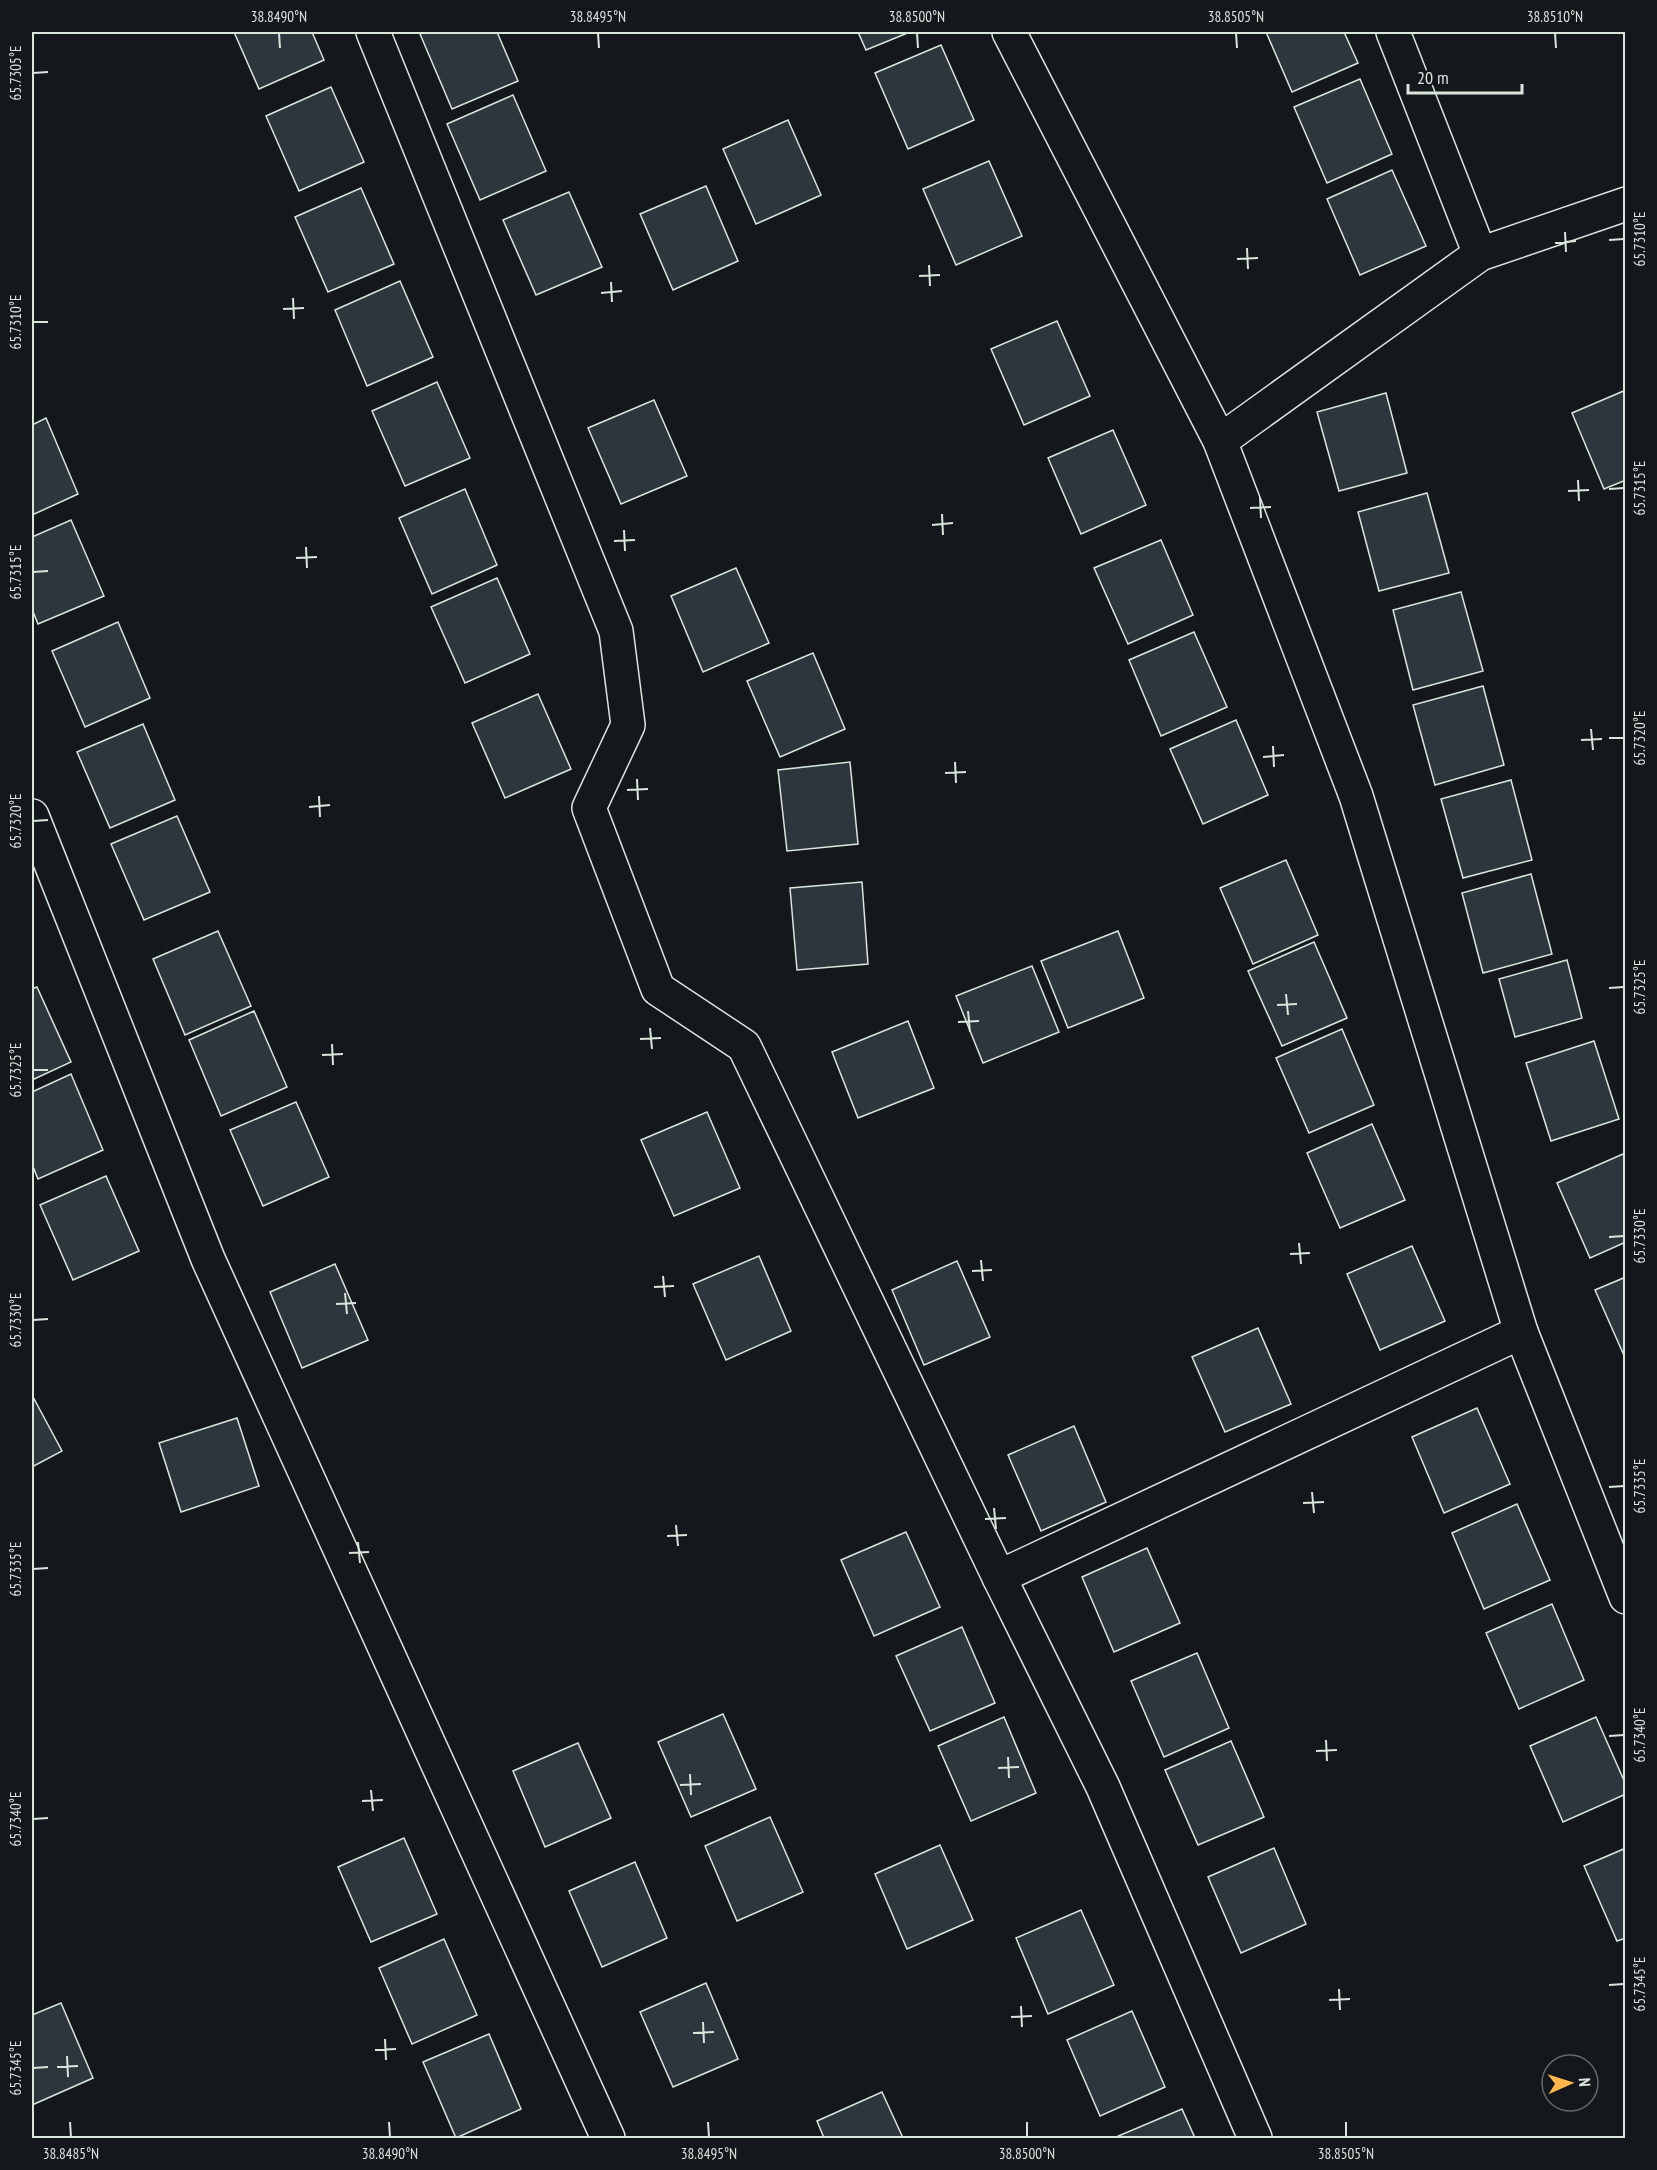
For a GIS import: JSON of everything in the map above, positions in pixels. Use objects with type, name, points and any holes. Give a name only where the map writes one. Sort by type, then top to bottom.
[{"type":"street","points":[[373,32],[616,631],[628,724],[589,808],[658,989],[744,1046],[999,1577],[1103,1787],[1255,2139]]},
{"type":"street","points":[[1009,32],[1220,441],[1356,796],[1521,1332],[1626,1597]]},
{"type":"street","points":[[1393,32],[1480,254]]},
{"type":"street","points":[[1220,441],[1480,254],[1626,204]]},
{"type":"street","points":[[32,816],[208,1259],[608,2139]]},
{"type":"street","points":[[999,1577],[1521,1332]]},
{"type":"building","points":[[234,32],[312,32],[324,60],[259,89]]},
{"type":"building","points":[[425,32],[497,32],[518,81],[452,109],[420,34]]},
{"type":"building","points":[[858,32],[910,32],[866,50]]},
{"type":"building","points":[[1266,32],[1344,32],[1358,63],[1292,92]]},
{"type":"building","points":[[941,45],[974,120],[908,149],[875,73]]},
{"type":"building","points":[[1360,79],[1392,154],[1327,183],[1294,107]]},
{"type":"building","points":[[331,87],[364,162],[299,191],[266,116]]},
{"type":"building","points":[[513,95],[546,171],[480,200],[447,124]]},
{"type":"building","points":[[788,120],[821,195],[756,224],[723,149]]},
{"type":"building","points":[[989,161],[1022,236],[956,265],[923,189]]},
{"type":"building","points":[[1392,170],[1426,246],[1360,275],[1327,199]]},
{"type":"building","points":[[706,186],[738,261],[673,290],[640,214]]},
{"type":"building","points":[[361,188],[394,264],[328,292],[295,217]]},
{"type":"building","points":[[569,192],[602,267],[536,295],[503,220]]},
{"type":"building","points":[[400,281],[433,357],[367,386],[335,310]]},
{"type":"building","points":[[1057,321],[1090,396],[1024,425],[991,349]]},
{"type":"building","points":[[437,382],[470,458],[405,486],[372,411]]},
{"type":"building","points":[[1626,390],[1626,480],[1604,489],[1572,413]]},
{"type":"building","points":[[1386,393],[1407,473],[1339,491],[1317,412]]},
{"type":"building","points":[[654,400],[687,476],[621,504],[588,428]]},
{"type":"building","points":[[46,418],[78,494],[32,515],[32,425]]},
{"type":"building","points":[[1113,430],[1146,505],[1081,534],[1048,458]]},
{"type":"building","points":[[465,489],[497,565],[432,594],[399,518]]},
{"type":"building","points":[[1427,493],[1449,573],[1379,591],[1358,512]]},
{"type":"building","points":[[71,520],[104,596],[38,624],[32,609],[32,537]]},
{"type":"building","points":[[1161,540],[1193,615],[1128,644],[1094,568]]},
{"type":"building","points":[[736,568],[769,643],[703,672],[671,596]]},
{"type":"building","points":[[497,578],[530,654],[465,683],[431,607]]},
{"type":"building","points":[[1461,592],[1483,671],[1413,690],[1393,610]]},
{"type":"building","points":[[118,622],[150,698],[85,727],[52,651]]},
{"type":"building","points":[[1194,632],[1227,707],[1161,736],[1129,660]]},
{"type":"building","points":[[813,653],[845,729],[780,757],[747,681]]},
{"type":"building","points":[[1483,686],[1504,765],[1435,785],[1413,705]]},
{"type":"building","points":[[538,694],[571,769],[505,798],[472,723]]},
{"type":"building","points":[[1236,720],[1268,795],[1203,824],[1170,749]]},
{"type":"building","points":[[143,724],[175,800],[110,828],[77,752]]},
{"type":"building","points":[[850,762],[858,844],[787,851],[778,770]]},
{"type":"building","points":[[1511,780],[1532,860],[1463,878],[1441,799]]},
{"type":"building","points":[[177,816],[210,892],[144,920],[111,844]]},
{"type":"building","points":[[1286,860],[1318,935],[1253,964],[1220,888]]},
{"type":"building","points":[[1531,874],[1552,954],[1483,973],[1462,893]]},
{"type":"building","points":[[862,882],[868,964],[797,970],[790,888]]},
{"type":"building","points":[[218,931],[251,1006],[185,1035],[153,959]]},
{"type":"building","points":[[1118,931],[1144,998],[1068,1028],[1041,961]]},
{"type":"building","points":[[1314,942],[1347,1018],[1282,1046],[1248,971]]},
{"type":"building","points":[[1567,960],[1582,1018],[1515,1037],[1499,979]]},
{"type":"building","points":[[1032,966],[1059,1032],[983,1063],[956,996]]},
{"type":"building","points":[[37,987],[71,1062],[32,1080],[32,989]]},
{"type":"building","points":[[254,1011],[287,1087],[221,1116],[189,1040]]},
{"type":"building","points":[[908,1021],[934,1088],[858,1118],[832,1052]]},
{"type":"building","points":[[1342,1029],[1374,1105],[1309,1133],[1276,1058]]},
{"type":"building","points":[[1594,1041],[1619,1119],[1551,1141],[1526,1063]]},
{"type":"building","points":[[71,1074],[103,1150],[38,1179],[32,1164],[32,1092]]},
{"type":"building","points":[[296,1102],[329,1177],[263,1206],[230,1130]]},
{"type":"building","points":[[707,1112],[740,1188],[674,1216],[641,1140]]},
{"type":"building","points":[[1372,1124],[1405,1200],[1340,1228],[1307,1153]]},
{"type":"building","points":[[1623,1154],[1626,1160],[1626,1242],[1590,1258],[1557,1183]]},
{"type":"building","points":[[106,1176],[139,1251],[73,1280],[40,1205]]},
{"type":"building","points":[[1412,1246],[1445,1321],[1380,1350],[1347,1274]]},
{"type":"building","points":[[759,1256],[791,1331],[726,1360],[693,1284]]},
{"type":"building","points":[[957,1261],[990,1337],[924,1365],[892,1290]]},
{"type":"building","points":[[335,1264],[368,1340],[302,1368],[270,1292]]},
{"type":"building","points":[[1626,1277],[1626,1360],[1595,1290]]},
{"type":"building","points":[[1258,1328],[1291,1404],[1225,1432],[1192,1357]]},
{"type":"building","points":[[32,1395],[62,1451],[32,1467]]},
{"type":"building","points":[[1477,1408],[1510,1484],[1444,1513],[1412,1437]]},
{"type":"building","points":[[237,1418],[259,1486],[181,1512],[159,1443]]},
{"type":"building","points":[[1074,1426],[1106,1502],[1041,1531],[1008,1455]]},
{"type":"building","points":[[1517,1504],[1550,1580],[1484,1609],[1452,1533]]},
{"type":"building","points":[[906,1532],[940,1607],[874,1636],[841,1560]]},
{"type":"building","points":[[1147,1548],[1180,1623],[1114,1652],[1082,1577]]},
{"type":"building","points":[[1552,1604],[1584,1680],[1519,1709],[1486,1633]]},
{"type":"building","points":[[962,1627],[995,1703],[930,1731],[896,1656]]},
{"type":"building","points":[[1197,1653],[1229,1728],[1164,1757],[1131,1681]]},
{"type":"building","points":[[723,1714],[756,1789],[691,1817],[658,1742]]},
{"type":"building","points":[[1004,1717],[1036,1793],[971,1821],[938,1746]]},
{"type":"building","points":[[1596,1717],[1626,1785],[1626,1794],[1563,1822],[1530,1746]]},
{"type":"building","points":[[1231,1741],[1264,1817],[1198,1845],[1165,1770]]},
{"type":"building","points":[[578,1743],[611,1818],[545,1847],[513,1771]]},
{"type":"building","points":[[770,1817],[803,1892],[737,1921],[705,1846]]},
{"type":"building","points":[[404,1838],[437,1914],[371,1942],[338,1867]]},
{"type":"building","points":[[940,1845],[973,1920],[907,1949],[875,1874]]},
{"type":"building","points":[[1274,1848],[1306,1924],[1241,1953],[1208,1877]]},
{"type":"building","points":[[1626,1848],[1626,1938],[1617,1941],[1584,1866]]},
{"type":"building","points":[[635,1862],[667,1938],[602,1967],[569,1891]]},
{"type":"building","points":[[1081,1910],[1114,1985],[1048,2014],[1016,1938]]},
{"type":"building","points":[[444,1939],[477,2015],[412,2044],[379,1968]]},
{"type":"building","points":[[706,1983],[738,2059],[673,2087],[640,2012]]},
{"type":"building","points":[[61,2003],[93,2078],[32,2105],[32,2015]]},
{"type":"building","points":[[1132,2011],[1165,2087],[1100,2116],[1067,2040]]},
{"type":"building","points":[[489,2034],[521,2109],[456,2138],[423,2062]]},
{"type":"building","points":[[882,2092],[903,2138],[824,2138],[817,2121]]},
{"type":"building","points":[[1182,2109],[1195,2138],[1116,2137]]}]
